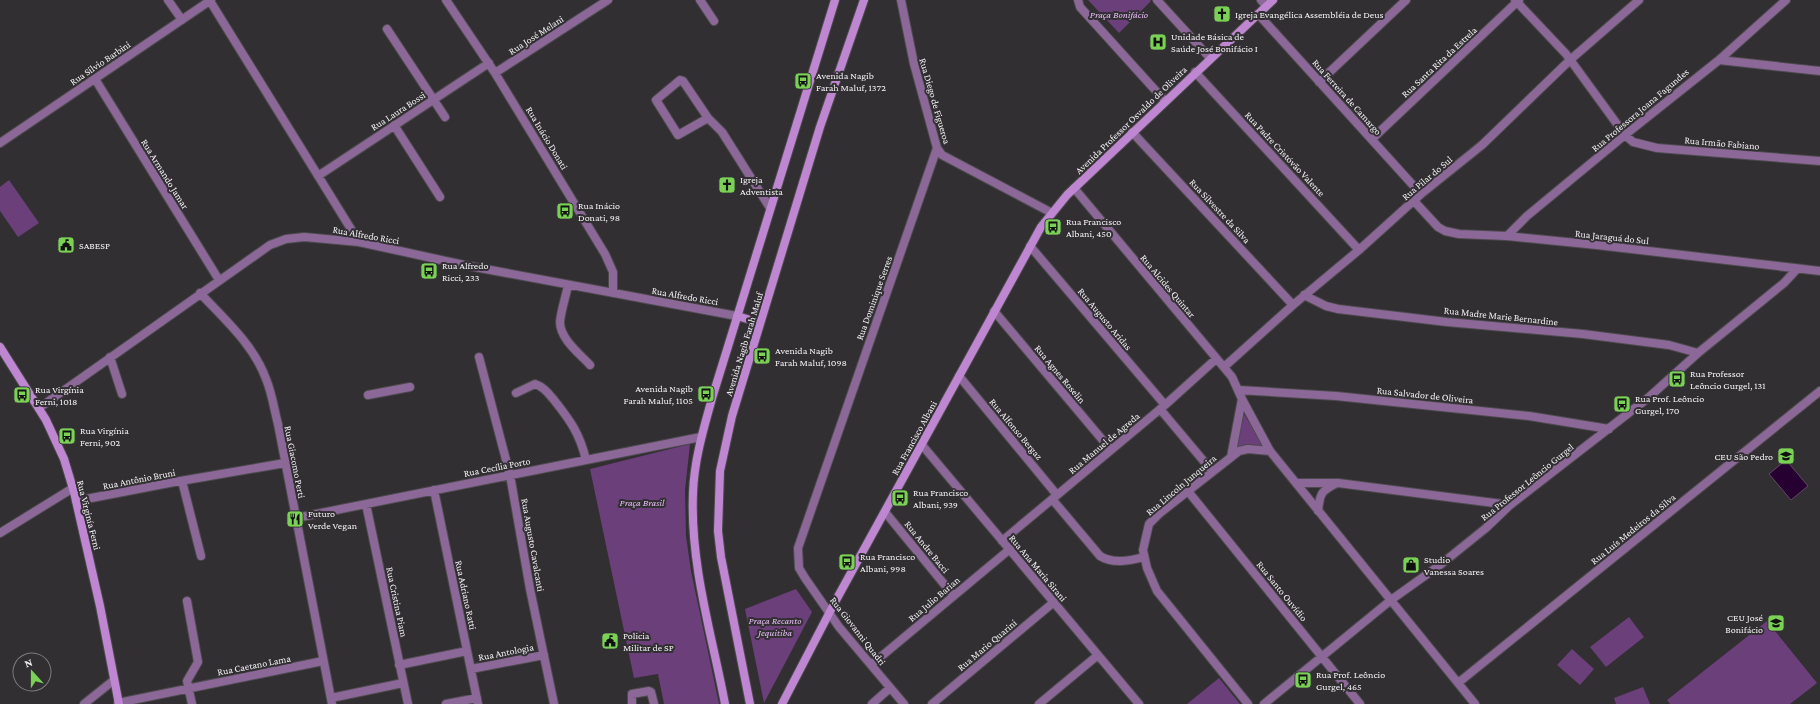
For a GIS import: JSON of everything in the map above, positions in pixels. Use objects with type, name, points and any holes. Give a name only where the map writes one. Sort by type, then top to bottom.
[{"type":"main road","name":"Avenida Nagib Farah Maluf","points":[[725,704],[696,560],[693,492],[701,437],[835,0]]},
{"type":"main road","name":"Avenida Nagib Farah Maluf","points":[[750,704],[720,557],[718,507],[720,471],[725,442],[820,127],[864,0]]},
{"type":"main road","name":"Avenida Professor Osvaldo de Oliveira","points":[[1074,188],[1258,14],[1263,3],[1273,0]]},
{"type":"main road","name":"Rua Francisco Albani","points":[[782,704],[1030,246],[1041,227],[1074,188]]},
{"type":"main road","points":[[737,316],[754,321],[756,325],[754,334],[756,339]]},
{"type":"main road","name":"Rua Virginía Ferni","points":[[0,347],[56,439],[73,488],[100,606],[119,703]]},
{"type":"street","points":[[168,0],[182,20]]},
{"type":"street","name":"Rua Inácio Donati","points":[[446,0],[489,63],[605,254],[613,272],[613,293]]},
{"type":"street","name":"Rua José Melani","points":[[495,73],[548,41],[608,0]]},
{"type":"street","points":[[700,0],[714,21]]},
{"type":"street","name":"Rua Diego de Figueroa","points":[[901,0],[914,64],[937,148],[942,155],[949,159],[1052,213]]},
{"type":"street","points":[[1078,0],[1080,7],[1165,101]]},
{"type":"street","points":[[1157,0],[1210,58]]},
{"type":"street","points":[[1320,82],[1406,0]]},
{"type":"street","name":"Rua Pilar do Sul","points":[[1224,367],[1304,295],[1359,250],[1421,194],[1482,145],[1570,60],[1639,0]]},
{"type":"street","name":"Rua Professora Joana Fagundes","points":[[1507,236],[1527,216],[1719,60],[1786,0]]},
{"type":"street","points":[[211,1],[359,242]]},
{"type":"street","name":"Rua Silvio Barbini","points":[[0,143],[211,1]]},
{"type":"street","points":[[1517,1],[1570,60],[1625,135]]},
{"type":"street","name":"Rua Santa Rita da Estrela","points":[[1372,139],[1517,1]]},
{"type":"street","name":"Rua Ferreira de Camargo","points":[[1258,14],[1421,194]]},
{"type":"street","points":[[387,29],[445,117]]},
{"type":"street","points":[[1719,60],[1820,71]]},
{"type":"street","name":"Rua Laura Bossi","points":[[318,176],[489,63]]},
{"type":"street","name":"Rua Padre Cristóvão Valente","points":[[1195,72],[1359,250]]},
{"type":"street","name":"Rua Armando Jamar","points":[[95,79],[219,280]]},
{"type":"street","points":[[708,118],[678,135],[656,100],[682,80],[708,118],[722,132],[770,208]]},
{"type":"street","points":[[394,125],[440,197]]},
{"type":"street","name":"Rua Silvestre da Silva","points":[[1132,132],[1293,305]]},
{"type":"street","name":"Rua Irmão Fabiano","points":[[1625,135],[1633,142],[1657,148],[1820,162]]},
{"type":"street","name":"Rua Dominique Serres","points":[[799,568],[798,548],[804,526],[937,148]]},
{"type":"street","name":"Rua Alcides Quintar","points":[[1074,188],[1224,367],[1239,390],[1242,399],[1268,448]]},
{"type":"street","name":"Rua Jaraguá do Sul","points":[[1414,201],[1438,227],[1445,231],[1470,236],[1507,236],[1702,256],[1796,270],[1820,271]]},
{"type":"street","name":"Rua Alfredo Ricci","points":[[38,408],[270,245],[286,239],[304,236],[359,242],[464,265],[737,316]]},
{"type":"street","name":"Rua Augusto Aridas","points":[[1030,246],[1162,407],[1212,471]]},
{"type":"street","name":"Rua Professor Leôncio Gurgel","points":[[1264,704],[1391,600],[1481,532],[1510,505],[1648,398],[1698,353],[1784,284],[1796,270]]},
{"type":"street","points":[[568,285],[560,322],[561,328],[564,337],[590,365]]},
{"type":"street","name":"Rua Giacomo Perti","points":[[200,293],[236,331],[258,362],[270,392],[332,701]]},
{"type":"street","name":"Rua Madre Marie Bernardine","points":[[1304,295],[1326,306],[1338,309],[1454,323],[1583,334],[1669,344],[1698,353]]},
{"type":"street","name":"Rua Agnes Roselin","points":[[994,311],[1111,450]]},
{"type":"street","points":[[110,357],[122,394]]},
{"type":"street","name":"Rua Augusto Cavalcanti","points":[[479,357],[510,475],[554,704]]},
{"type":"street","name":"Rua Manuel de Agreda","points":[[1002,541],[1162,407],[1216,359]]},
{"type":"street","name":"Rua Alfonso Bergaz","points":[[959,376],[1100,556],[1107,560],[1115,561],[1144,557]]},
{"type":"street","points":[[516,393],[535,384],[546,390],[571,421],[582,444],[586,460]]},
{"type":"street","points":[[368,395],[410,387]]},
{"type":"street","name":"Rua Salvador de Oliveira","points":[[1239,390],[1336,396],[1529,416],[1609,429]]},
{"type":"street","name":"Rua Luís Medeiros da Silva","points":[[1458,683],[1820,391]]},
{"type":"street","name":"Rua Alcides Quintar","points":[[1231,457],[1242,399]]},
{"type":"street","name":"Rua Cecília Porto","points":[[296,518],[701,437]]},
{"type":"street","name":"Rua Ana Maria Sirani","points":[[922,445],[1139,704]]},
{"type":"street","points":[[1268,448],[1474,704]]},
{"type":"street","name":"Rua Lincoln Junqueira","points":[[1248,704],[1157,591],[1144,557],[1144,544],[1149,524],[1187,490],[1231,457],[1248,449],[1268,448]]},
{"type":"street","name":"Rua Antônio Bruni","points":[[76,501],[285,463]]},
{"type":"street","name":"Rua Antônio Bruni","points":[[182,481],[201,556]]},
{"type":"street","points":[[1296,483],[1338,483],[1510,505]]},
{"type":"street","points":[[1318,511],[1319,497],[1324,490],[1338,483]]},
{"type":"street","points":[[0,533],[73,488]]},
{"type":"street","name":"Rua Adriano Ratti","points":[[434,490],[477,701]]},
{"type":"street","name":"Rua Santo Ouvídio","points":[[1187,490],[1360,704]]},
{"type":"street","name":"Rua Cristina Piam","points":[[366,504],[408,704]]},
{"type":"street","name":"Rua Andre Bacci","points":[[885,512],[953,595]]},
{"type":"street","name":"Rua Julio Barian","points":[[871,665],[953,595],[1010,549]]},
{"type":"street","name":"Rua Giovanni Quadri","points":[[799,568],[830,613],[904,704]]},
{"type":"street","points":[[187,601],[198,662],[197,667],[188,678],[192,704]]},
{"type":"street","name":"Rua Mario Quarini","points":[[932,704],[1054,602]]},
{"type":"street","points":[[400,665],[467,651]]},
{"type":"street","name":"Rua Antologia","points":[[471,669],[544,655]]},
{"type":"street","points":[[1039,704],[1098,655]]},
{"type":"street","name":"Rua Caetano Lama","points":[[119,703],[324,661]]},
{"type":"street","points":[[84,704],[114,680]]},
{"type":"street","points":[[332,701],[403,683]]},
{"type":"street","points":[[872,704],[890,688]]},
{"type":"street","points":[[632,704],[632,694],[649,691],[652,692],[654,704]]},
{"type":"street","points":[[446,704],[477,701]]},
{"type":"green space","name":"Praça Bonifácio","points":[[1088,0],[1150,0],[1151,1],[1119,33]]},
{"type":"green space","points":[[9,180],[39,223],[18,237],[0,211],[0,187]]},
{"type":"green space","points":[[1243,413],[1267,448],[1233,452]]},
{"type":"green space","name":"Praça Brasil","points":[[690,444],[685,490],[686,536],[691,571],[719,704],[664,704],[658,674],[634,678],[590,469]]},
{"type":"green space","name":"Praça Recanto Jequitiba","points":[[796,589],[812,612],[764,703],[745,609]]},
{"type":"green space","points":[[1629,617],[1644,637],[1606,667],[1590,647]]},
{"type":"green space","points":[[1767,621],[1817,683],[1790,704],[1670,704],[1667,700]]},
{"type":"green space","points":[[1572,649],[1594,669],[1580,685],[1557,665]]},
{"type":"green space","points":[[1219,678],[1240,704],[1187,704]]},
{"type":"green space","points":[[1643,687],[1650,704],[1616,704],[1614,698]]},
{"type":"shaded area","points":[[1786,460],[1808,486],[1791,500],[1769,474]]},
{"type":"place","name":"Igreja Evangélica Assembléia de Deus","points":[[1222,14]]},
{"type":"place","name":"Unidade Básica de Saúde José Bonifácio I","points":[[1158,42]]},
{"type":"place","name":"Avenida Nagib Farah Maluf, 1372","points":[[803,81]]},
{"type":"place","name":"Igreja Adventista","points":[[727,185]]},
{"type":"place","name":"Rua Inácio Donati, 98","points":[[565,211]]},
{"type":"place","name":"Rua Francisco Albani, 450","points":[[1053,227]]},
{"type":"place","name":"SABESP","points":[[66,245]]},
{"type":"place","name":"Rua Alfredo Ricci, 233","points":[[429,271]]},
{"type":"place","name":"Avenida Nagib Farah Maluf, 1098","points":[[762,356]]},
{"type":"place","name":"Rua Professor Leôncio Gurgel, 131","points":[[1677,379]]},
{"type":"place","name":"Avenida Nagib Farah Maluf, 1105","points":[[706,394]]},
{"type":"place","name":"Rua Virgínia Ferni, 1018","points":[[22,395]]},
{"type":"place","name":"Rua Prof. Leôncio Gurgel, 170","points":[[1622,404]]},
{"type":"place","name":"Rua Virgínia Ferni, 902","points":[[67,436]]},
{"type":"place","name":"CEU São Pedro","points":[[1786,456]]},
{"type":"place","name":"Rua Francisco Albani, 939","points":[[900,498]]},
{"type":"place","name":"Futuro Verde Vegan","points":[[295,519]]},
{"type":"place","name":"Rua Francisco Albani, 998","points":[[847,562]]},
{"type":"place","name":"Studio Vanessa Soares","points":[[1411,565]]},
{"type":"place","name":"CEU José Bonifácio","points":[[1776,623]]},
{"type":"place","name":"Policia Militar de SP","points":[[610,641]]},
{"type":"place","name":"Rua Prof. Leôncio Gurgel, 465","points":[[1303,680]]}]
